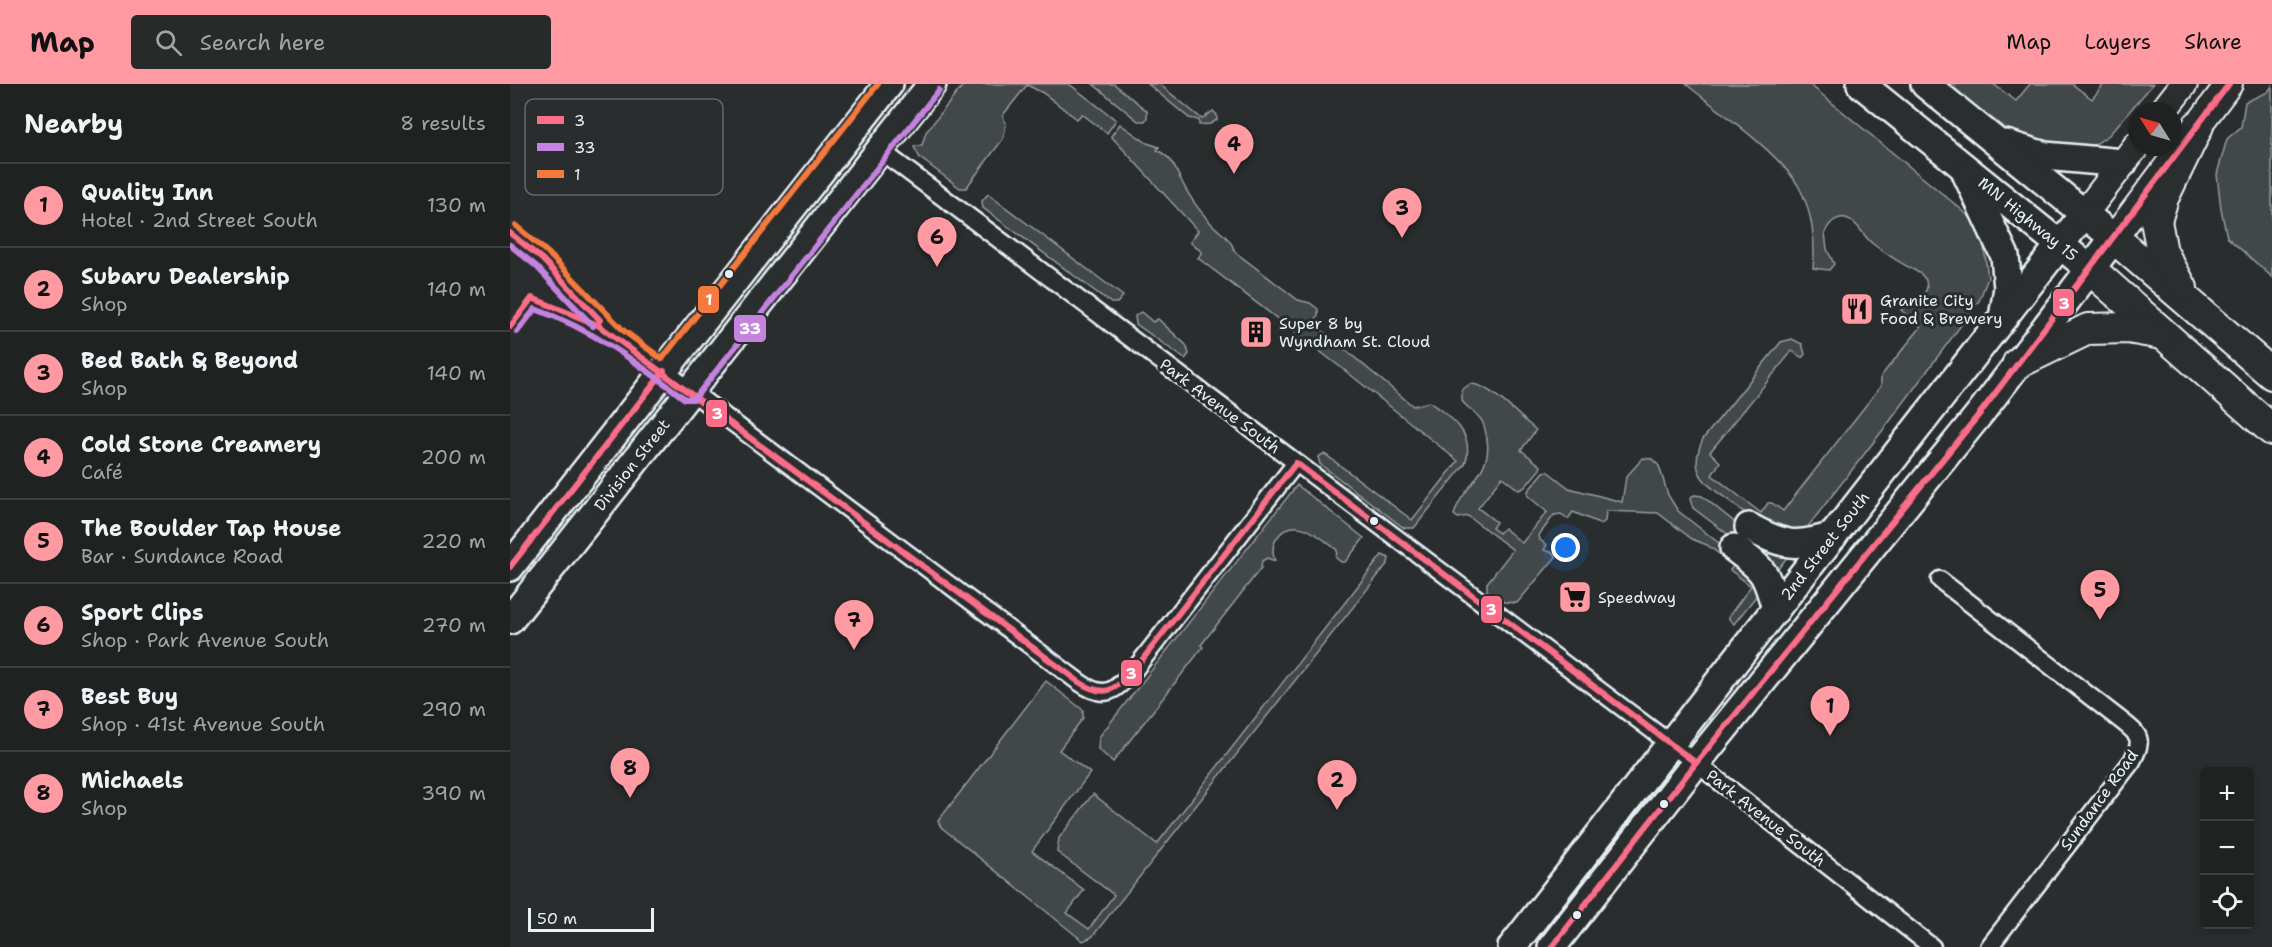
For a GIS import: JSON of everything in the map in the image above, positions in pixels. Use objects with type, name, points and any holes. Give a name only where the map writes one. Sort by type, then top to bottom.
[{"type":"highway","name":"Division Street","points":[[510,567],[889,84]]},
{"type":"highway","name":"Division Street","points":[[510,620],[933,84]]},
{"type":"highway","name":"MN Highway 15","points":[[1861,84],[2060,243],[2272,430]]},
{"type":"highway","points":[[1925,84],[2114,238],[2272,374]]},
{"type":"highway","points":[[2193,306],[2162,252],[2156,221],[2163,198],[2198,126]]},
{"type":"highway","points":[[1993,140],[2045,156],[2128,154]]},
{"type":"highway","points":[[1961,164],[2005,256],[2008,288],[2003,318]]},
{"type":"highway","name":"2nd Street South","points":[[1512,947],[2084,214]]},
{"type":"highway","points":[[1552,947],[1696,763],[1925,481],[2114,238]]},
{"type":"highway","points":[[2018,363],[2088,329],[2127,328],[2162,334]]},
{"type":"highway","points":[[1776,609],[1769,581],[1742,537],[1773,540],[1791,545],[1809,543],[1833,536]]},
{"type":"main road","points":[[2170,102],[2184,84]]},
{"type":"main road","points":[[2114,238],[2229,84]]},
{"type":"main road","name":"2nd Street South","points":[[2084,214],[2128,156]]},
{"type":"street","name":"Park Avenue South","points":[[880,150],[1671,744],[1932,947]]},
{"type":"street","points":[[664,371],[1090,690],[1107,693],[1114,690],[1135,669],[1296,463]]},
{"type":"street","name":"Sundance Road","points":[[1941,580],[2123,722],[2139,738],[2139,748],[2132,761],[1989,947]]},
{"type":"shaded area","points":[[964,84],[1069,84],[1116,120],[1107,133],[1082,114],[1077,119],[1043,93],[1027,85],[1003,115],[1006,125],[1003,139],[966,188],[960,188],[920,158],[914,147],[922,145],[926,132]]},
{"type":"shaded area","points":[[1093,84],[1114,84],[1147,111],[1145,121],[1138,121]]},
{"type":"shaded area","points":[[1148,84],[1159,84],[1202,119],[1213,111],[1217,115],[1217,120],[1210,124],[1199,125],[1199,120],[1189,118]]},
{"type":"shaded area","points":[[1686,84],[1809,84],[1962,210],[1976,223],[1990,245],[1984,247],[1988,278],[1979,301],[1803,533],[1758,523],[1709,485],[1702,478],[1697,462],[1698,451],[1703,439],[1781,342],[1792,339],[1802,344],[1805,354],[1803,357],[1792,351],[1710,452],[1720,462],[1712,475],[1761,513],[1768,503],[1772,503],[1783,511],[1881,386],[1881,376],[1921,327],[1901,310],[1908,302],[1923,296],[1927,288],[1926,280],[1921,274],[1869,241],[1854,223],[1846,218],[1838,218],[1832,222],[1825,233],[1827,249],[1834,264],[1829,270],[1813,268],[1814,248],[1810,216],[1799,187],[1778,160],[1763,146]]},
{"type":"shaded area","points":[[1944,84],[1993,84],[2016,101],[2030,84],[2072,84],[2092,99],[2104,84],[2153,84],[2137,102],[2128,102],[2128,113],[2109,135],[2091,147],[2024,141]]},
{"type":"shaded area","points":[[2272,86],[2272,277],[2227,237],[2217,174],[2227,139],[2241,127],[2245,102],[2268,92]]},
{"type":"shaded area","points":[[1120,124],[1147,143],[1159,147],[1157,150],[1171,162],[1197,206],[1228,239],[1235,252],[1298,300],[1310,303],[1318,309],[1318,316],[1313,323],[1413,406],[1429,402],[1459,427],[1467,443],[1468,453],[1465,464],[1414,528],[1404,528],[1320,464],[1318,457],[1326,455],[1412,520],[1458,461],[1198,258],[1202,252],[1190,242],[1198,231],[1111,136]]},
{"type":"shaded area","points":[[988,194],[1123,296],[1117,303],[1111,303],[983,208],[982,201]]},
{"type":"shaded area","points":[[1141,312],[1153,322],[1158,319],[1186,345],[1189,354],[1185,359],[1136,324],[1135,316]]},
{"type":"shaded area","points":[[1470,384],[1478,385],[1495,395],[1536,430],[1521,450],[1541,466],[1540,469],[1525,487],[1519,490],[1502,477],[1478,508],[1496,522],[1492,528],[1499,533],[1504,528],[1522,543],[1547,512],[1528,496],[1528,491],[1544,472],[1547,471],[1569,488],[1622,502],[1626,477],[1643,458],[1652,459],[1659,466],[1668,495],[1678,511],[1762,577],[1765,585],[1734,624],[1729,616],[1751,586],[1730,570],[1734,565],[1707,545],[1692,539],[1658,513],[1606,511],[1605,521],[1601,524],[1573,512],[1568,519],[1561,514],[1554,515],[1539,535],[1540,540],[1547,545],[1544,550],[1554,553],[1556,557],[1517,603],[1504,602],[1487,591],[1487,583],[1513,550],[1468,516],[1458,518],[1454,515],[1463,496],[1481,471],[1488,451],[1482,421],[1462,401],[1462,390]]},
{"type":"shaded area","points":[[1297,485],[1364,538],[1345,562],[1341,562],[1336,558],[1337,550],[1307,529],[1291,527],[1284,531],[1274,543],[1275,561],[1267,558],[1262,561],[1261,568],[1201,645],[1203,647],[1113,762],[1098,749],[1099,737]]},
{"type":"shaded area","points":[[1694,495],[1702,496],[1757,540],[1791,552],[1774,574],[1766,563],[1693,508],[1690,499]]},
{"type":"shaded area","points":[[1382,555],[1389,558],[1388,563],[1092,937],[1083,941],[941,827],[938,821],[1046,681],[1083,710],[1083,718],[1059,750],[1090,773],[1032,851],[1084,890],[1067,913],[1089,929],[1114,895],[1057,852],[1059,838],[1093,794],[1157,844]]},
{"type":"transit line","name":"1","points":[[516,226],[548,253],[624,331],[662,359],[878,84]]},
{"type":"transit line","name":"3","points":[[1552,947],[1696,763],[1981,412],[2229,84]]},
{"type":"transit line","name":"33","points":[[517,332],[535,309],[576,326],[632,360],[685,399],[694,399],[939,90]]},
{"type":"transit line","name":"3","points":[[510,233],[542,259],[600,320]]},
{"type":"transit line","name":"33","points":[[510,245],[536,266],[593,326]]},
{"type":"transit line","name":"3","points":[[510,327],[532,298],[598,325],[1079,682],[1096,690],[1110,690],[1116,687],[1135,669],[1296,463],[1696,763]]},
{"type":"transit line","name":"3","points":[[510,567],[664,371]]},
{"type":"place","name":"Cold Stone Creamery","points":[[1234,174]]},
{"type":"place","name":"Bed Bath & Beyond","points":[[1402,238]]},
{"type":"place","name":"Sport Clips","points":[[937,267]]},
{"type":"place","name":"Granite City Food & Brewery","points":[[1857,309]]},
{"type":"place","name":"Super 8 by Wyndham St. Cloud","points":[[1256,332]]},
{"type":"place","name":"Speedway","points":[[1575,597]]},
{"type":"place","name":"The Boulder Tap House","points":[[2100,620]]},
{"type":"place","name":"Best Buy","points":[[854,650]]},
{"type":"place","name":"Quality Inn","points":[[1830,736]]},
{"type":"place","name":"Michaels","points":[[630,798]]},
{"type":"place","name":"Subaru Dealership","points":[[1337,810]]}]
